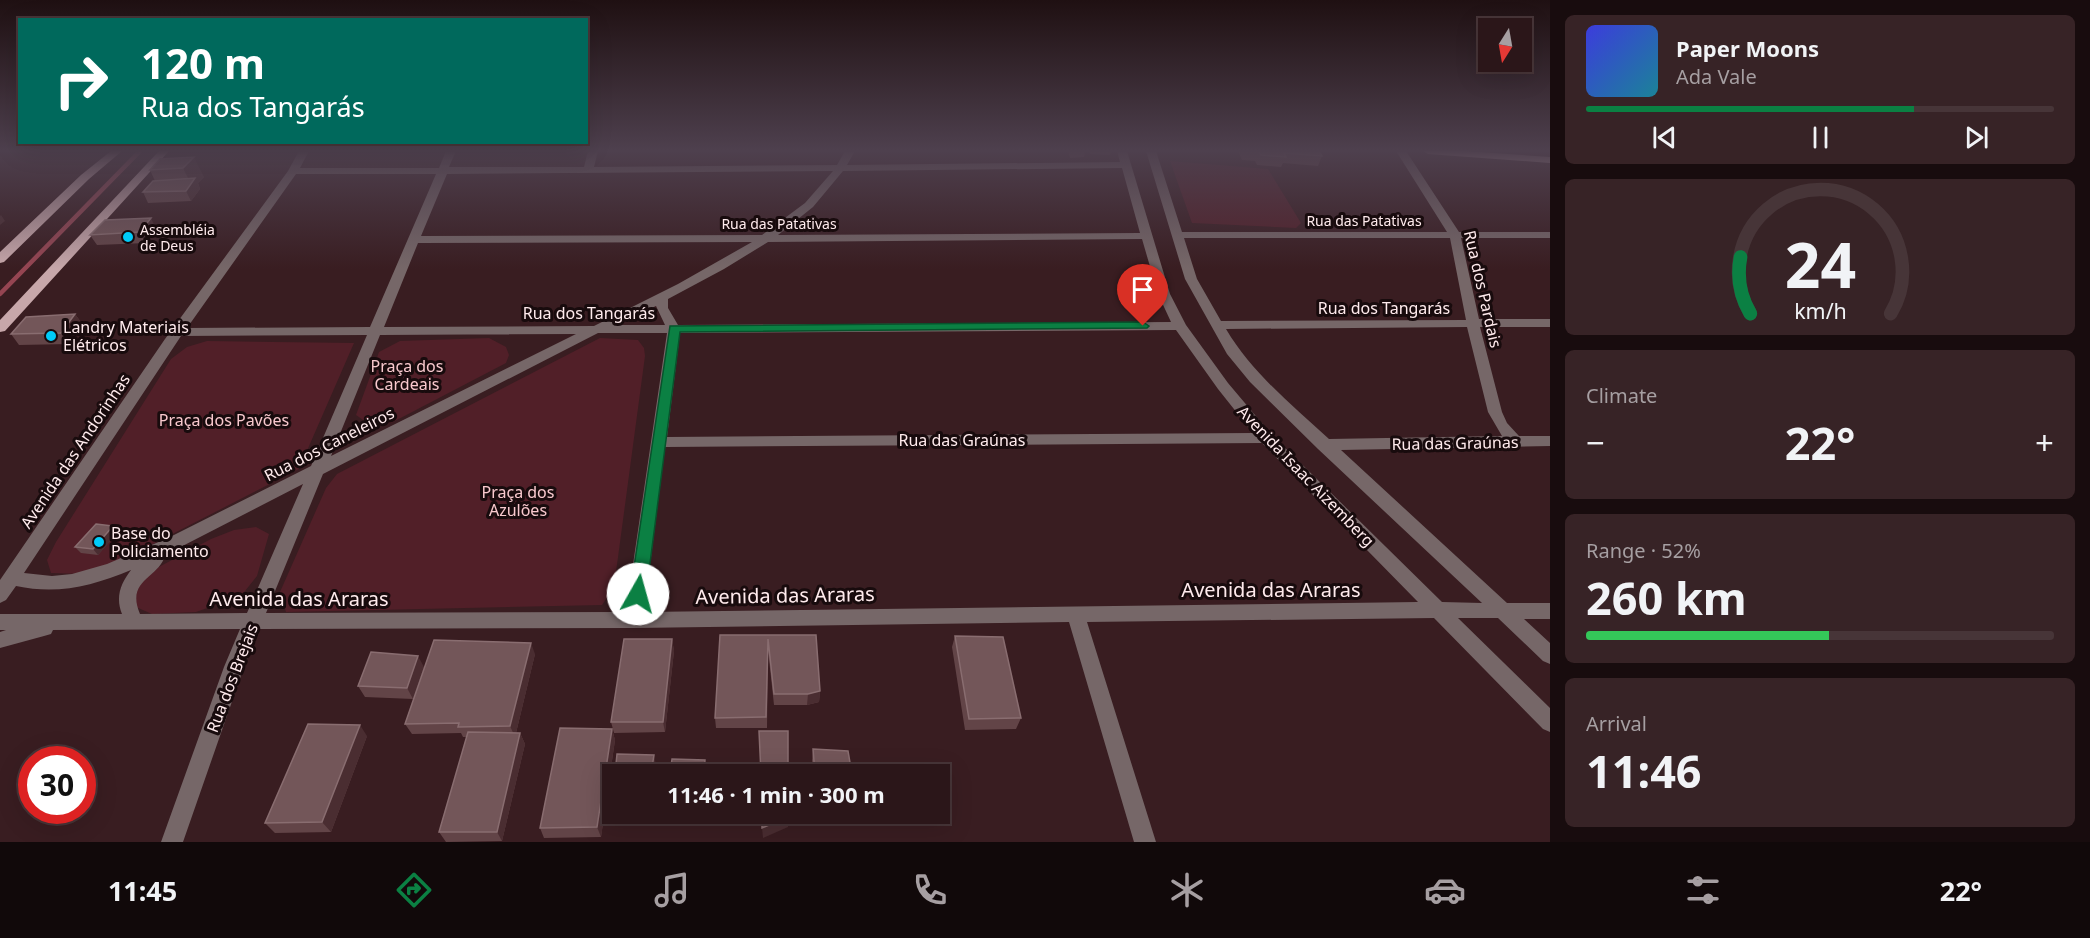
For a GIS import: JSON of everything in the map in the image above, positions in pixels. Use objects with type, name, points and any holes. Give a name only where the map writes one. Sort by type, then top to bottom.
[{"type":"main road","points":[[0,259],[71,190]]},
{"type":"main road","points":[[0,328],[128,190]]},
{"type":"street","name":"Avenida das Andorinhas","points":[[0,595],[178,332],[279,190]]},
{"type":"street","name":"Rua dos Brejais","points":[[172,842],[234,667],[435,190]]},
{"type":"street","name":"Rua dos Caneleiros","points":[[12,578],[44,584],[69,582],[90,578],[165,549],[716,268],[794,218],[823,190]]},
{"type":"street","name":"Avenida Isaac Aizemberg","points":[[1133,190],[1164,294],[1180,326],[1223,386],[1266,438],[1550,722]]},
{"type":"street","name":"Avenida Isaac Aizemberg","points":[[1163,190],[1191,279],[1232,351],[1255,380],[1550,655]]},
{"type":"street","name":"Rua dos Pardais","points":[[1426,190],[1455,235],[1473,324],[1495,412],[1501,425],[1515,442]]},
{"type":"street","name":"Rua das Patativas","points":[[1177,235],[1550,235]]},
{"type":"street","name":"Rua das Patativas","points":[[413,240],[1146,236]]},
{"type":"street","points":[[634,620],[674,329],[662,308],[662,296]]},
{"type":"street","name":"Rua dos Tangarás","points":[[1217,325],[1550,323]]},
{"type":"street","name":"Rua dos Tangarás","points":[[178,332],[1180,326]]},
{"type":"street","name":"Rua das Graúnas","points":[[658,442],[1266,438]]},
{"type":"street","name":"Rua das Graúnas","points":[[1323,445],[1550,441]]},
{"type":"street","points":[[134,620],[126,608],[130,585],[165,549]]},
{"type":"street","points":[[1503,611],[1550,611]]},
{"type":"street","name":"Avenida das Araras","points":[[0,622],[634,620],[1075,613],[1503,611]]},
{"type":"street","points":[[1075,613],[1145,842]]},
{"type":"street","name":"Avenida das Araras","points":[[0,640],[82,621]]},
{"type":"green space","points":[[1180,190],[1281,190],[1301,223],[1296,228],[1192,223]]},
{"type":"green space","name":"Praça dos Cardeais","points":[[489,338],[506,347],[509,355],[506,363],[391,423],[369,424],[356,415],[379,352],[400,341]]},
{"type":"green space","name":"Praça dos Azulões","points":[[600,338],[638,340],[644,348],[645,356],[614,587],[602,605],[286,612],[280,592],[326,488],[337,474]]},
{"type":"green space","name":"Praça dos Pavões","points":[[207,341],[354,343],[299,469],[108,567],[84,574],[51,573],[47,560],[56,542],[171,359],[187,347]]},
{"type":"green space","points":[[256,527],[269,534],[257,576],[241,596],[196,612],[152,614],[136,607],[135,592],[144,575],[211,539],[234,530]]},
{"type":"building","points":[[145,190],[186,190],[186,191],[143,192]]},
{"type":"building","points":[[151,218],[140,232],[90,235],[105,220]]},
{"type":"building","points":[[75,314],[61,333],[11,334],[26,317]]},
{"type":"building","points":[[96,524],[113,526],[93,549],[75,547]]},
{"type":"building","points":[[720,635],[816,635],[820,691],[808,694],[774,694],[768,639],[766,717],[715,718]]},
{"type":"building","points":[[955,636],[1003,637],[1021,718],[969,719]]},
{"type":"building","points":[[624,639],[672,639],[663,722],[611,722]]},
{"type":"building","points":[[434,640],[531,643],[510,726],[458,727],[459,723],[405,724]]},
{"type":"building","points":[[371,652],[418,656],[407,688],[358,686]]},
{"type":"building","points":[[308,724],[360,725],[322,822],[265,823]]},
{"type":"building","points":[[560,728],[612,729],[607,764],[602,764],[602,794],[597,827],[540,828]]},
{"type":"building","points":[[759,731],[788,731],[788,764],[761,764]]},
{"type":"building","points":[[468,732],[520,733],[497,832],[439,832]]},
{"type":"building","points":[[813,749],[848,751],[850,764],[814,764]]},
{"type":"building","points":[[617,754],[654,755],[653,764],[616,764]]},
{"type":"building","points":[[672,759],[705,760],[705,764],[671,764]]},
{"type":"waterway","points":[[0,294],[102,190]]},
{"type":"place","name":"Assembléia de Deus","points":[[128,237]]},
{"type":"place","name":"Landry Materiais Elétricos","points":[[51,336]]},
{"type":"place","name":"Base do Policiamento","points":[[99,542]]},
{"type":"route","points":[[638,594],[674,329],[1143,326]]}]
